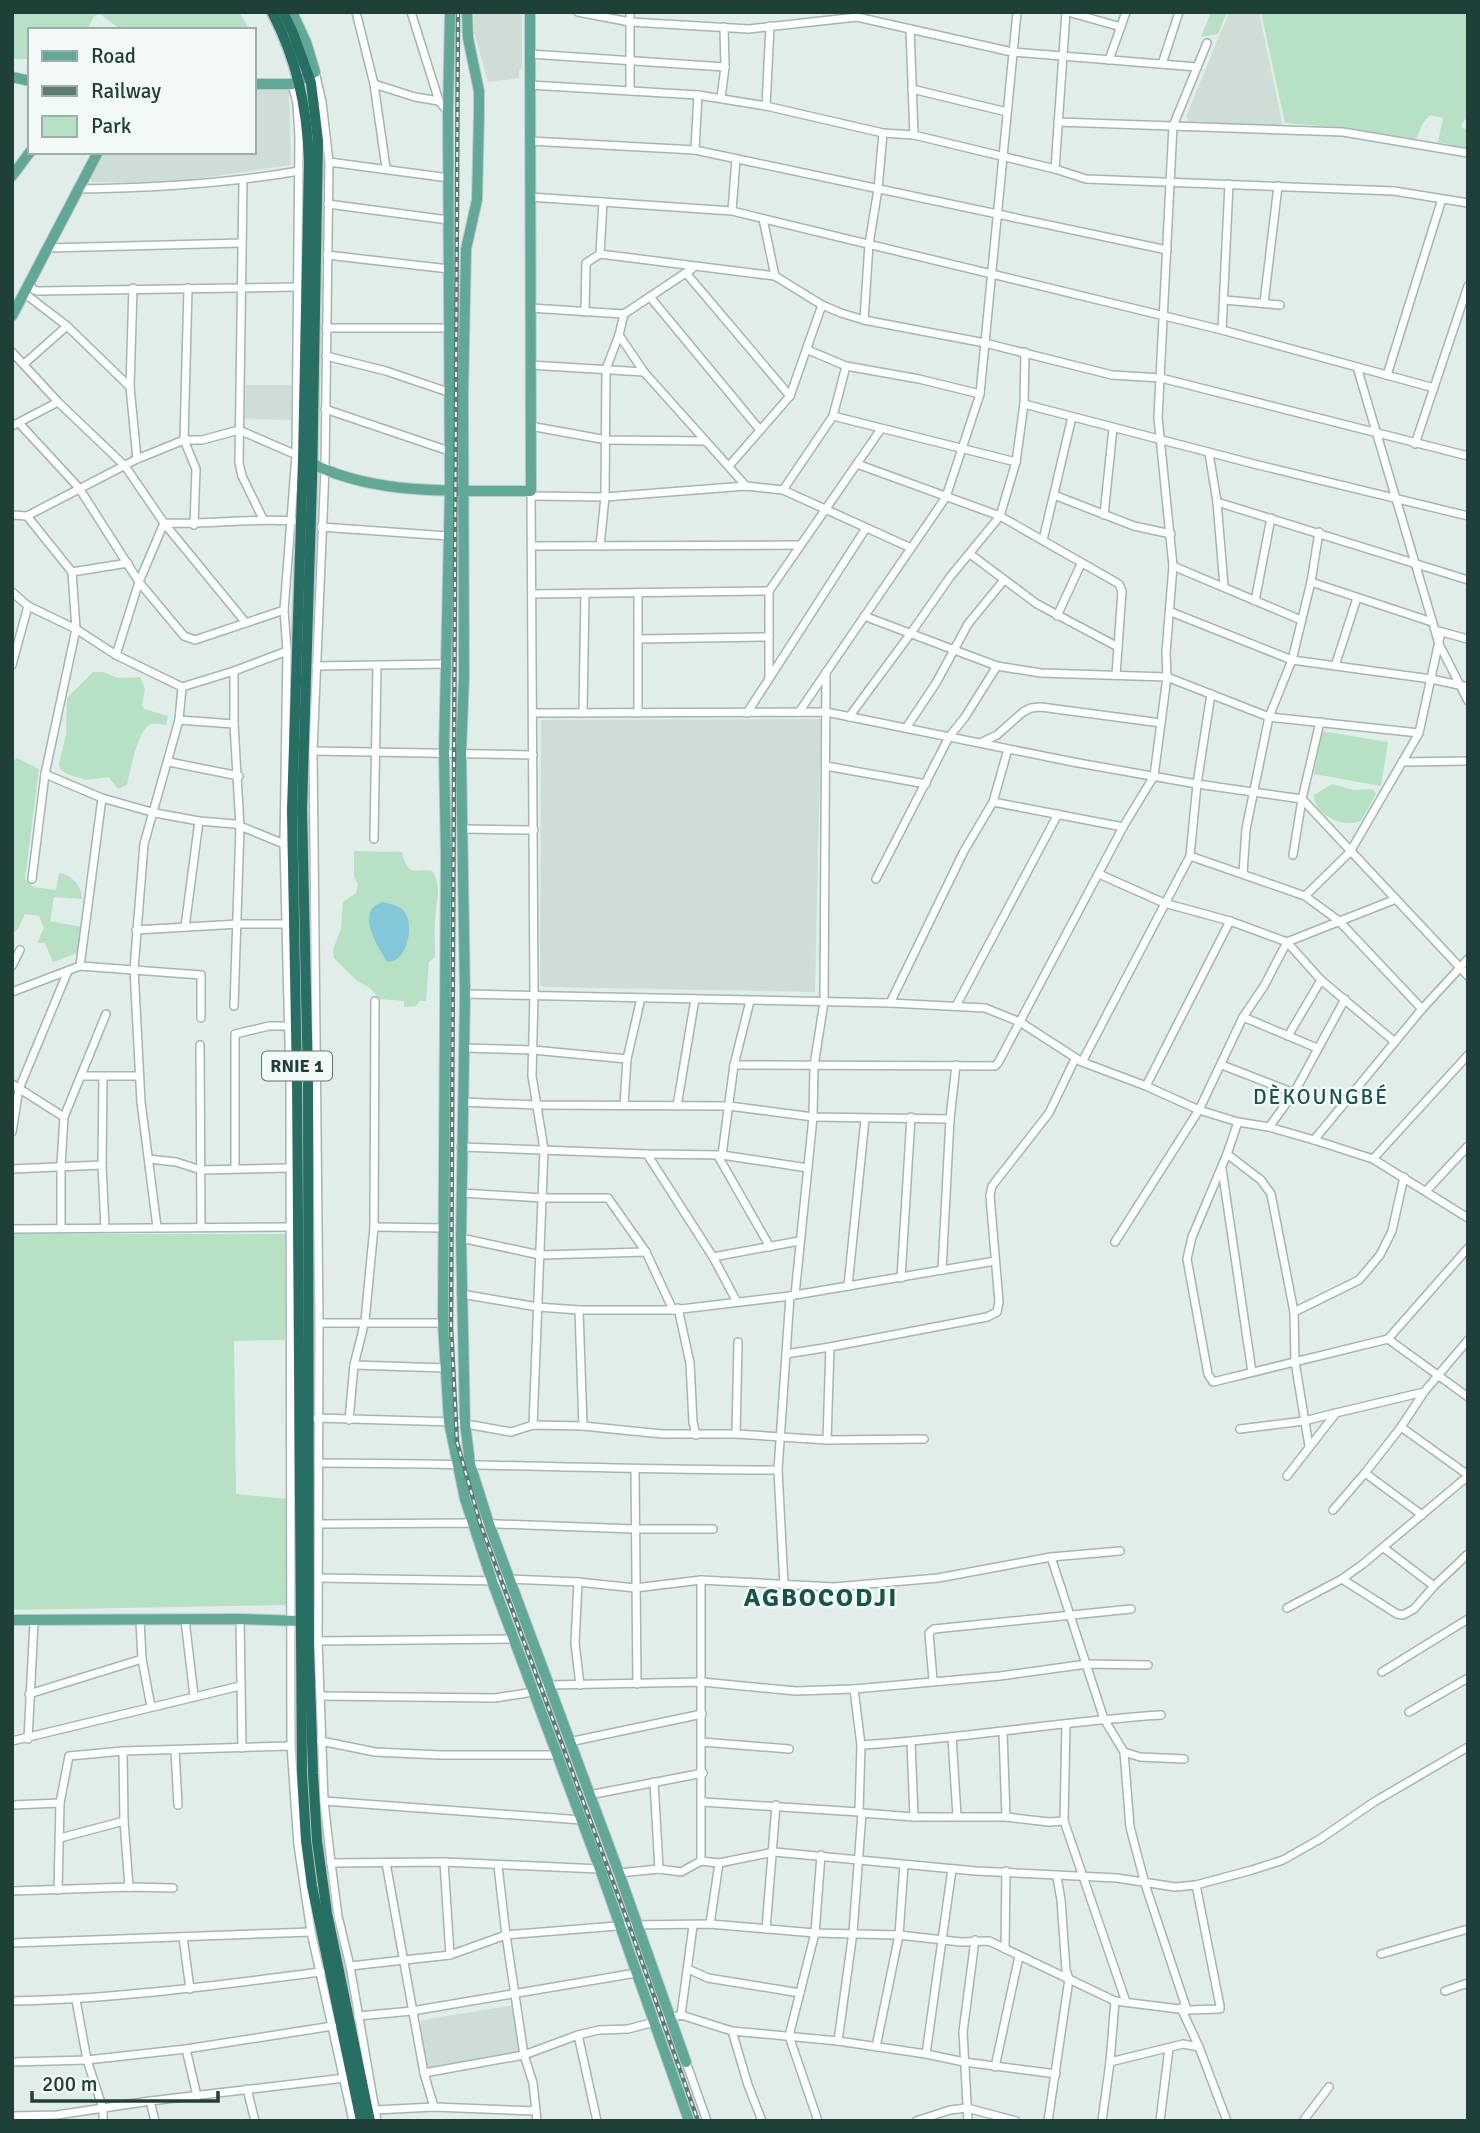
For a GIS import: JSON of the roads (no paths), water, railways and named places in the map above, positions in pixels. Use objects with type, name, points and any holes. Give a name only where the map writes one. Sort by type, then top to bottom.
[{"type":"highway","name":"RNIE 1","points":[[272,12],[304,78]]},
{"type":"highway","name":"RNIE 1","points":[[283,12],[293,33],[304,78],[309,161],[302,809],[308,1082],[309,1635],[313,1773],[324,1894],[372,2115]]},
{"type":"highway","name":"RNIE 1","points":[[304,459],[292,810],[297,1082],[296,1620],[307,1850],[360,2121]]},
{"type":"main road","points":[[256,84],[304,78],[306,42],[292,12]]},
{"type":"main road","points":[[450,12],[450,490],[444,752],[443,1323],[449,1422],[473,1523],[492,1581],[582,1819],[689,2121]]},
{"type":"main road","points":[[467,12],[468,38],[479,91],[479,116],[477,200],[466,249],[463,490],[464,635],[461,753],[465,994],[461,1294],[465,1423],[470,1464],[489,1524],[637,1925],[676,2017],[686,2062]]},
{"type":"main road","points":[[304,459],[374,485],[531,493],[530,12]]},
{"type":"main road","points":[[12,176],[28,154]]},
{"type":"main road","points":[[14,308],[97,154]]},
{"type":"main road","points":[[12,1620],[296,1620]]},
{"type":"street","points":[[366,12],[358,16],[374,84],[386,168]]},
{"type":"street","points":[[411,12],[439,101],[448,112]]},
{"type":"street","points":[[578,12],[630,22],[749,29],[857,15],[1012,52],[1197,67]]},
{"type":"street","points":[[630,12],[630,91]]},
{"type":"street","points":[[799,712],[946,497],[980,394],[1017,12]]},
{"type":"street","points":[[1055,169],[1067,12],[1121,27]]},
{"type":"street","points":[[1109,60],[1126,12]]},
{"type":"street","points":[[1162,64],[1179,12]]},
{"type":"street","points":[[766,106],[770,26]]},
{"type":"street","points":[[721,98],[725,67],[724,27]]},
{"type":"street","points":[[909,29],[914,135]]},
{"type":"street","points":[[734,1065],[995,1066],[999,1063],[1123,827],[1154,776],[1167,677],[1166,653],[1173,566],[1158,417],[1173,125],[1207,43]]},
{"type":"street","points":[[530,54],[725,67]]},
{"type":"street","points":[[304,78],[322,102],[328,162],[325,469],[313,751],[319,1323],[318,1641],[321,1741],[324,1801],[338,1916],[350,1966],[372,2115],[377,2121]]},
{"type":"street","points":[[304,78],[297,110],[297,287],[304,459],[292,497],[285,610],[287,651],[284,844],[289,1026],[296,1620],[291,1746],[298,1845],[311,1932],[353,2121]]},
{"type":"street","points":[[374,84],[415,97],[439,101]]},
{"type":"street","points":[[530,85],[721,98],[883,133],[914,135],[1086,179],[1394,191],[1468,203]]},
{"type":"street","points":[[912,89],[1007,112]]},
{"type":"street","points":[[695,150],[698,95]]},
{"type":"street","points":[[1058,122],[1343,132],[1468,153]]},
{"type":"street","points":[[864,320],[869,244],[883,133]]},
{"type":"street","points":[[530,141],[695,150],[1167,250]]},
{"type":"street","points":[[732,211],[736,159]]},
{"type":"street","points":[[328,162],[449,178]]},
{"type":"street","points":[[79,190],[169,188],[243,181],[299,171]]},
{"type":"street","points":[[243,181],[239,469],[263,519]]},
{"type":"street","points":[[1222,330],[1229,184]]},
{"type":"street","points":[[1264,303],[1278,186]]},
{"type":"street","points":[[530,197],[732,211],[1222,330],[1434,388]]},
{"type":"street","points":[[1387,375],[1442,199]]},
{"type":"street","points":[[600,254],[603,202]]},
{"type":"street","points":[[328,204],[448,220]]},
{"type":"street","points":[[763,219],[775,276]]},
{"type":"street","points":[[48,248],[242,243]]},
{"type":"street","points":[[585,312],[586,263],[600,254],[690,270],[775,276],[822,305],[864,320],[985,343],[1112,375],[1161,378],[1467,455]]},
{"type":"street","points":[[327,255],[449,269]]},
{"type":"street","points":[[530,308],[624,314],[690,270]]},
{"type":"street","points":[[690,270],[790,396]]},
{"type":"street","points":[[1415,444],[1468,286]]},
{"type":"street","points":[[27,288],[38,291],[297,287]]},
{"type":"street","points":[[27,288],[130,387]]},
{"type":"street","points":[[133,288],[130,387],[137,460]]},
{"type":"street","points":[[188,288],[184,440],[196,469],[194,525]]},
{"type":"street","points":[[650,297],[760,430]]},
{"type":"street","points":[[1224,300],[1280,305]]},
{"type":"street","points":[[729,466],[790,396],[822,305]]},
{"type":"street","points":[[600,546],[607,440],[606,369],[624,314]]},
{"type":"street","points":[[24,364],[67,326]]},
{"type":"street","points":[[326,328],[448,328]]},
{"type":"street","points":[[619,335],[644,372],[746,486]]},
{"type":"street","points":[[808,349],[846,366],[919,379],[980,394]]},
{"type":"street","points":[[12,352],[58,402],[125,466],[164,523],[246,623]]},
{"type":"street","points":[[849,717],[950,577],[1000,516],[1016,462],[1024,404],[1025,352]]},
{"type":"street","points":[[326,356],[386,371],[448,392]]},
{"type":"street","points":[[530,365],[644,372]]},
{"type":"street","points":[[783,490],[833,416],[846,366]]},
{"type":"street","points":[[1305,896],[1350,852],[1419,733],[1438,644],[1436,628],[1357,367]]},
{"type":"street","points":[[58,402],[15,424],[79,488],[139,582],[184,636],[190,639],[285,610]]},
{"type":"street","points":[[1024,404],[1209,453],[1468,516]]},
{"type":"street","points":[[325,409],[449,451]]},
{"type":"street","points":[[833,416],[1016,462]]},
{"type":"street","points":[[1043,540],[1072,417]]},
{"type":"street","points":[[530,426],[607,440],[705,441]]},
{"type":"street","points":[[1104,514],[1113,428]]},
{"type":"street","points":[[769,679],[769,591],[881,429]]},
{"type":"street","points":[[12,515],[27,516],[79,488],[184,440],[202,440],[239,430],[304,459]]},
{"type":"street","points":[[1209,453],[1217,502],[1223,586]]},
{"type":"street","points":[[857,464],[1000,516],[1121,587],[1116,675]]},
{"type":"street","points":[[533,1425],[544,1149],[532,1076],[534,830],[531,493],[605,497],[746,486],[783,490],[911,548]]},
{"type":"street","points":[[1055,495],[1134,526],[1171,534]]},
{"type":"street","points":[[1217,502],[1468,580]]},
{"type":"street","points":[[27,516],[72,572],[76,629],[45,774],[32,879]]},
{"type":"street","points":[[1255,601],[1271,518]]},
{"type":"street","points":[[164,523],[194,525],[263,519],[292,522]]},
{"type":"street","points":[[116,655],[139,582],[164,523]]},
{"type":"street","points":[[321,527],[448,536]]},
{"type":"street","points":[[747,713],[866,528]]},
{"type":"street","points":[[1243,873],[1246,829],[1269,717],[1292,660],[1311,582],[1319,532]]},
{"type":"street","points":[[533,546],[801,545]]},
{"type":"street","points":[[970,554],[1057,616],[1118,647]]},
{"type":"street","points":[[72,572],[128,563]]},
{"type":"street","points":[[1057,616],[1081,564]]},
{"type":"street","points":[[1173,566],[1301,620]]},
{"type":"street","points":[[906,728],[981,606],[1004,580]]},
{"type":"street","points":[[1311,582],[1468,639]]},
{"type":"street","points":[[533,593],[769,591]]},
{"type":"street","points":[[12,592],[28,606],[76,629],[116,655],[182,687],[287,651]]},
{"type":"street","points":[[583,713],[585,593]]},
{"type":"street","points":[[638,593],[638,713]]},
{"type":"street","points":[[1335,666],[1357,598]]},
{"type":"street","points":[[12,665],[15,642],[28,606]]},
{"type":"street","points":[[1171,612],[1292,660],[1431,678],[1468,687]]},
{"type":"street","points":[[864,616],[997,666],[1041,673],[1167,677],[1269,717],[1419,733]]},
{"type":"street","points":[[638,639],[769,637]]},
{"type":"street","points":[[1438,644],[1468,701]]},
{"type":"street","points":[[316,666],[445,664]]},
{"type":"street","points":[[374,839],[377,666]]},
{"type":"street","points":[[876,879],[949,737],[997,666]]},
{"type":"street","points":[[234,671],[240,827],[234,1006]]},
{"type":"street","points":[[784,1585],[778,1470],[786,1354],[813,1117],[814,1066],[824,1002],[826,672]]},
{"type":"street","points":[[157,1227],[139,1076],[134,969],[142,855],[179,720],[182,687]]},
{"type":"street","points":[[786,1354],[830,1348],[993,1314],[999,1307],[990,1196],[992,1186],[1049,1113],[1190,856],[1197,784],[1211,694]]},
{"type":"street","points":[[980,743],[997,736],[1023,712],[1041,707],[1161,723]]},
{"type":"street","points":[[533,713],[826,712],[1197,784],[1302,799],[1468,976]]},
{"type":"street","points":[[179,720],[234,724]]},
{"type":"street","points":[[1293,855],[1302,799],[1320,722]]},
{"type":"street","points":[[890,1003],[964,851],[993,802],[1008,749]]},
{"type":"street","points":[[313,751],[533,755]]},
{"type":"street","points":[[1402,762],[1468,761]]},
{"type":"street","points":[[169,762],[239,775]]},
{"type":"street","points":[[826,766],[926,784]]},
{"type":"street","points":[[45,774],[103,798],[155,813],[240,827],[284,844]]},
{"type":"street","points":[[80,966],[103,798]]},
{"type":"street","points":[[993,802],[1123,827]]},
{"type":"street","points":[[956,1006],[1058,814]]},
{"type":"street","points":[[185,927],[199,821]]},
{"type":"street","points":[[462,829],[534,830]]},
{"type":"street","points":[[1190,856],[1305,896],[1339,921],[1422,1009]]},
{"type":"street","points":[[1099,874],[1164,903],[1230,921],[1287,942],[1321,980],[1395,1042]]},
{"type":"street","points":[[1115,1242],[1199,1110],[1243,1017],[1264,986],[1287,942],[1396,899]]},
{"type":"street","points":[[1146,1086],[1230,921]]},
{"type":"street","points":[[136,930],[286,924]]},
{"type":"street","points":[[12,966],[20,950]]},
{"type":"street","points":[[1314,1140],[1422,1009],[1468,959]]},
{"type":"street","points":[[12,992],[80,966],[201,975],[201,1018]]},
{"type":"street","points":[[12,1132],[16,1086],[68,971]]},
{"type":"street","points":[[1288,1036],[1321,980]]},
{"type":"street","points":[[465,994],[890,1003],[985,1008],[1020,1022],[1078,1060],[1199,1110],[1238,1122],[1269,1127],[1373,1159],[1468,1218]]},
{"type":"street","points":[[624,1105],[627,1059],[641,998]]},
{"type":"street","points":[[677,1106],[695,999]]},
{"type":"street","points":[[1269,1127],[1294,1093],[1345,999]]},
{"type":"street","points":[[349,1420],[354,1365],[365,1321],[374,1227],[374,1001]]},
{"type":"street","points":[[750,1001],[734,1065],[720,1155],[770,1247]]},
{"type":"street","points":[[61,1227],[64,1116],[106,1014]]},
{"type":"street","points":[[1243,1017],[1317,1048]]},
{"type":"street","points":[[235,1168],[235,1034],[270,1026],[289,1026]]},
{"type":"street","points":[[200,1045],[201,1227]]},
{"type":"street","points":[[463,1048],[533,1050],[627,1059]]},
{"type":"street","points":[[1373,1159],[1468,1055]]},
{"type":"street","points":[[942,1270],[950,1119],[957,1065]]},
{"type":"street","points":[[1222,1065],[1294,1093]]},
{"type":"street","points":[[82,1076],[139,1076]]},
{"type":"street","points":[[103,1077],[102,1165],[105,1228]]},
{"type":"street","points":[[16,1086],[64,1116]]},
{"type":"street","points":[[462,1102],[729,1106],[813,1117],[950,1119]]},
{"type":"street","points":[[901,1278],[911,1117]]},
{"type":"street","points":[[848,1286],[865,1119]]},
{"type":"street","points":[[1238,1122],[1192,1237],[1187,1259],[1209,1374],[1213,1381],[1388,1339],[1468,1248]]},
{"type":"street","points":[[1427,1191],[1468,1146]]},
{"type":"street","points":[[461,1147],[720,1155],[808,1168]]},
{"type":"street","points":[[648,1154],[713,1257],[737,1302]]},
{"type":"street","points":[[1227,1154],[1261,1180],[1271,1194],[1294,1312],[1295,1362],[1309,1446]]},
{"type":"street","points":[[149,1159],[176,1162],[201,1170],[289,1168]]},
{"type":"street","points":[[12,1168],[102,1165]]},
{"type":"street","points":[[1221,1166],[1252,1372]]},
{"type":"street","points":[[1294,1312],[1359,1280],[1380,1255],[1392,1231],[1404,1177]]},
{"type":"street","points":[[461,1194],[608,1198],[646,1252],[675,1309],[690,1363],[696,1435]]},
{"type":"street","points":[[12,1229],[290,1227]]},
{"type":"street","points":[[374,1227],[445,1228]]},
{"type":"street","points":[[461,1238],[540,1255],[646,1252]]},
{"type":"street","points":[[713,1257],[799,1241]]},
{"type":"street","points":[[461,1294],[538,1307],[579,1310],[675,1309],[792,1296],[995,1261]]},
{"type":"street","points":[[579,1310],[583,1426]]},
{"type":"street","points":[[319,1323],[443,1323]]},
{"type":"street","points":[[1388,1339],[1468,1396]]},
{"type":"street","points":[[1333,1510],[1401,1427],[1424,1392],[1468,1340]]},
{"type":"street","points":[[736,1434],[737,1342]]},
{"type":"street","points":[[827,1440],[830,1348]]},
{"type":"street","points":[[354,1365],[446,1368]]},
{"type":"street","points":[[1240,1429],[1304,1421],[1424,1392]]},
{"type":"street","points":[[1287,1476],[1336,1413]]},
{"type":"street","points":[[317,1418],[465,1423],[512,1432],[533,1425],[583,1426],[662,1434],[736,1434],[827,1440],[924,1439]]},
{"type":"street","points":[[1287,1608],[1342,1579],[1384,1548],[1468,1476],[1401,1427]]},
{"type":"street","points":[[318,1463],[457,1463],[635,1470],[778,1470]]},
{"type":"street","points":[[635,1470],[637,1684]]},
{"type":"street","points":[[1365,1473],[1422,1516]]},
{"type":"street","points":[[319,1524],[473,1523],[713,1529]]},
{"type":"street","points":[[1384,1548],[1434,1586]]},
{"type":"street","points":[[319,1578],[509,1579],[635,1588],[701,1580],[834,1587],[938,1578],[1051,1557],[1120,1551]]},
{"type":"street","points":[[1342,1579],[1397,1614],[1403,1615],[1414,1609],[1468,1554]]},
{"type":"street","points":[[1051,1557],[1104,1719],[1124,1752],[1130,1827],[1145,1884],[1184,2009],[1227,2121]]},
{"type":"street","points":[[701,1580],[701,1861]]},
{"type":"street","points":[[579,1582],[575,1643],[580,1685]]},
{"type":"street","points":[[933,1680],[929,1633],[934,1629],[1131,1609]]},
{"type":"street","points":[[240,1619],[242,1748]]},
{"type":"street","points":[[1382,1672],[1468,1619]]},
{"type":"street","points":[[140,1620],[142,1659],[151,1707]]},
{"type":"street","points":[[185,1620],[194,1696]]},
{"type":"street","points":[[28,1739],[34,1622]]},
{"type":"street","points":[[318,1641],[514,1639]]},
{"type":"street","points":[[29,1694],[142,1659]]},
{"type":"street","points":[[320,1696],[482,1698],[533,1692],[548,1685],[702,1682],[796,1690],[854,1689],[1000,1676],[1087,1664],[1148,1665]]},
{"type":"street","points":[[1409,1712],[1468,1678]]},
{"type":"street","points":[[12,1741],[240,1686]]},
{"type":"street","points":[[838,2041],[853,1932],[859,1858],[861,1745],[854,1689]]},
{"type":"street","points":[[569,1742],[702,1714]]},
{"type":"street","points":[[861,1745],[1161,1715]]},
{"type":"street","points":[[1066,1724],[1064,1821],[1126,2002]]},
{"type":"street","points":[[1003,1732],[1006,1817]]},
{"type":"street","points":[[952,1737],[957,1816]]},
{"type":"street","points":[[321,1741],[375,1752],[557,1755]]},
{"type":"street","points":[[702,1742],[789,1749]]},
{"type":"street","points":[[911,1742],[914,1817]]},
{"type":"street","points":[[58,1891],[60,1803],[69,1755],[291,1746]]},
{"type":"street","points":[[618,1873],[659,1869],[681,1872],[701,1861],[719,1863],[774,1852],[1057,1877],[1117,1878],[1175,1887],[1196,1885],[1283,1860],[1468,1747]]},
{"type":"street","points":[[123,1751],[129,1887]]},
{"type":"street","points":[[175,1751],[178,1805]]},
{"type":"street","points":[[1124,1752],[1140,1758],[1184,1759]]},
{"type":"street","points":[[589,1795],[702,1773]]},
{"type":"street","points":[[654,1782],[659,1869]]},
{"type":"street","points":[[324,1801],[582,1819]]},
{"type":"street","points":[[703,1802],[776,1805],[914,1817],[1006,1817],[1064,1821]]},
{"type":"street","points":[[12,1805],[60,1803]]},
{"type":"street","points":[[766,1929],[776,1805]]},
{"type":"street","points":[[60,1838],[124,1821]]},
{"type":"street","points":[[818,2121],[789,2036],[815,1933],[821,1855]]},
{"type":"street","points":[[331,1863],[443,1862],[600,1870]]},
{"type":"street","points":[[443,1862],[450,1955]]},
{"type":"street","points":[[386,1863],[424,2073],[434,2107]]},
{"type":"street","points":[[709,1924],[719,1863]]},
{"type":"street","points":[[876,2047],[899,1935],[904,1865]]},
{"type":"street","points":[[498,1866],[524,2055],[533,2083],[537,2121]]},
{"type":"street","points":[[926,2054],[952,1869]]},
{"type":"street","points":[[1005,1949],[1006,1871]]},
{"type":"street","points":[[1048,2121],[1069,1979],[1057,1877]]},
{"type":"street","points":[[350,1966],[450,1955],[506,1936],[619,1926],[709,1924],[815,1933],[899,1935],[961,1942],[989,1941],[1115,2001],[1184,2009],[1220,2009],[1196,1885]]},
{"type":"street","points":[[12,1891],[173,1888]]},
{"type":"street","points":[[676,2017],[688,1969],[693,1926]]},
{"type":"street","points":[[1381,1954],[1468,1929]]},
{"type":"street","points":[[12,1943],[311,1932]]},
{"type":"street","points":[[183,1937],[190,1989]]},
{"type":"street","points":[[968,2121],[963,2032],[975,1941]]},
{"type":"street","points":[[995,2067],[1019,1955]]},
{"type":"street","points":[[688,1969],[708,1978],[800,1993]]},
{"type":"street","points":[[12,2001],[76,2000],[321,1972]]},
{"type":"street","points":[[358,2016],[412,2011],[636,1973]]},
{"type":"street","points":[[1446,1991],[1468,1983]]},
{"type":"street","points":[[76,2000],[87,2060],[103,2109],[103,2121]]},
{"type":"street","points":[[1102,2121],[1115,2001]]},
{"type":"street","points":[[424,2073],[524,2055],[578,2035],[628,2029],[676,2017],[732,2031],[838,2041],[995,2067],[1056,2074]]},
{"type":"street","points":[[12,2062],[87,2060],[186,2049],[333,2025]]},
{"type":"street","points":[[732,2031],[762,2121]]},
{"type":"street","points":[[578,2035],[597,2121]]},
{"type":"street","points":[[1110,2062],[1182,2044],[1199,2048]]},
{"type":"street","points":[[1160,2121],[1169,2048]]},
{"type":"street","points":[[186,2049],[197,2096]]},
{"type":"street","points":[[686,2062],[707,2121]]},
{"type":"street","points":[[12,2116],[57,2118],[150,2101],[345,2078]]},
{"type":"street","points":[[1303,2121],[1329,2087]]},
{"type":"street","points":[[247,2089],[255,2121]]},
{"type":"street","points":[[150,2101],[155,2121]]},
{"type":"street","points":[[372,2115],[434,2107],[536,2111]]},
{"type":"street","points":[[916,2121],[950,2110],[967,2108],[1016,2121]]},
{"type":"water","points":[[383,902],[402,909],[409,925],[405,950],[394,961],[387,962],[374,939],[369,921],[374,907]]},
{"type":"railway","points":[[458,12],[451,1327],[457,1442],[480,1523],[629,1925],[698,2121]]},
{"type":"district","name":"DÈKOUNGBÉ","points":[[1321,1097]]},
{"type":"district","name":"AGBOCODJI","points":[[821,1598]]}]
